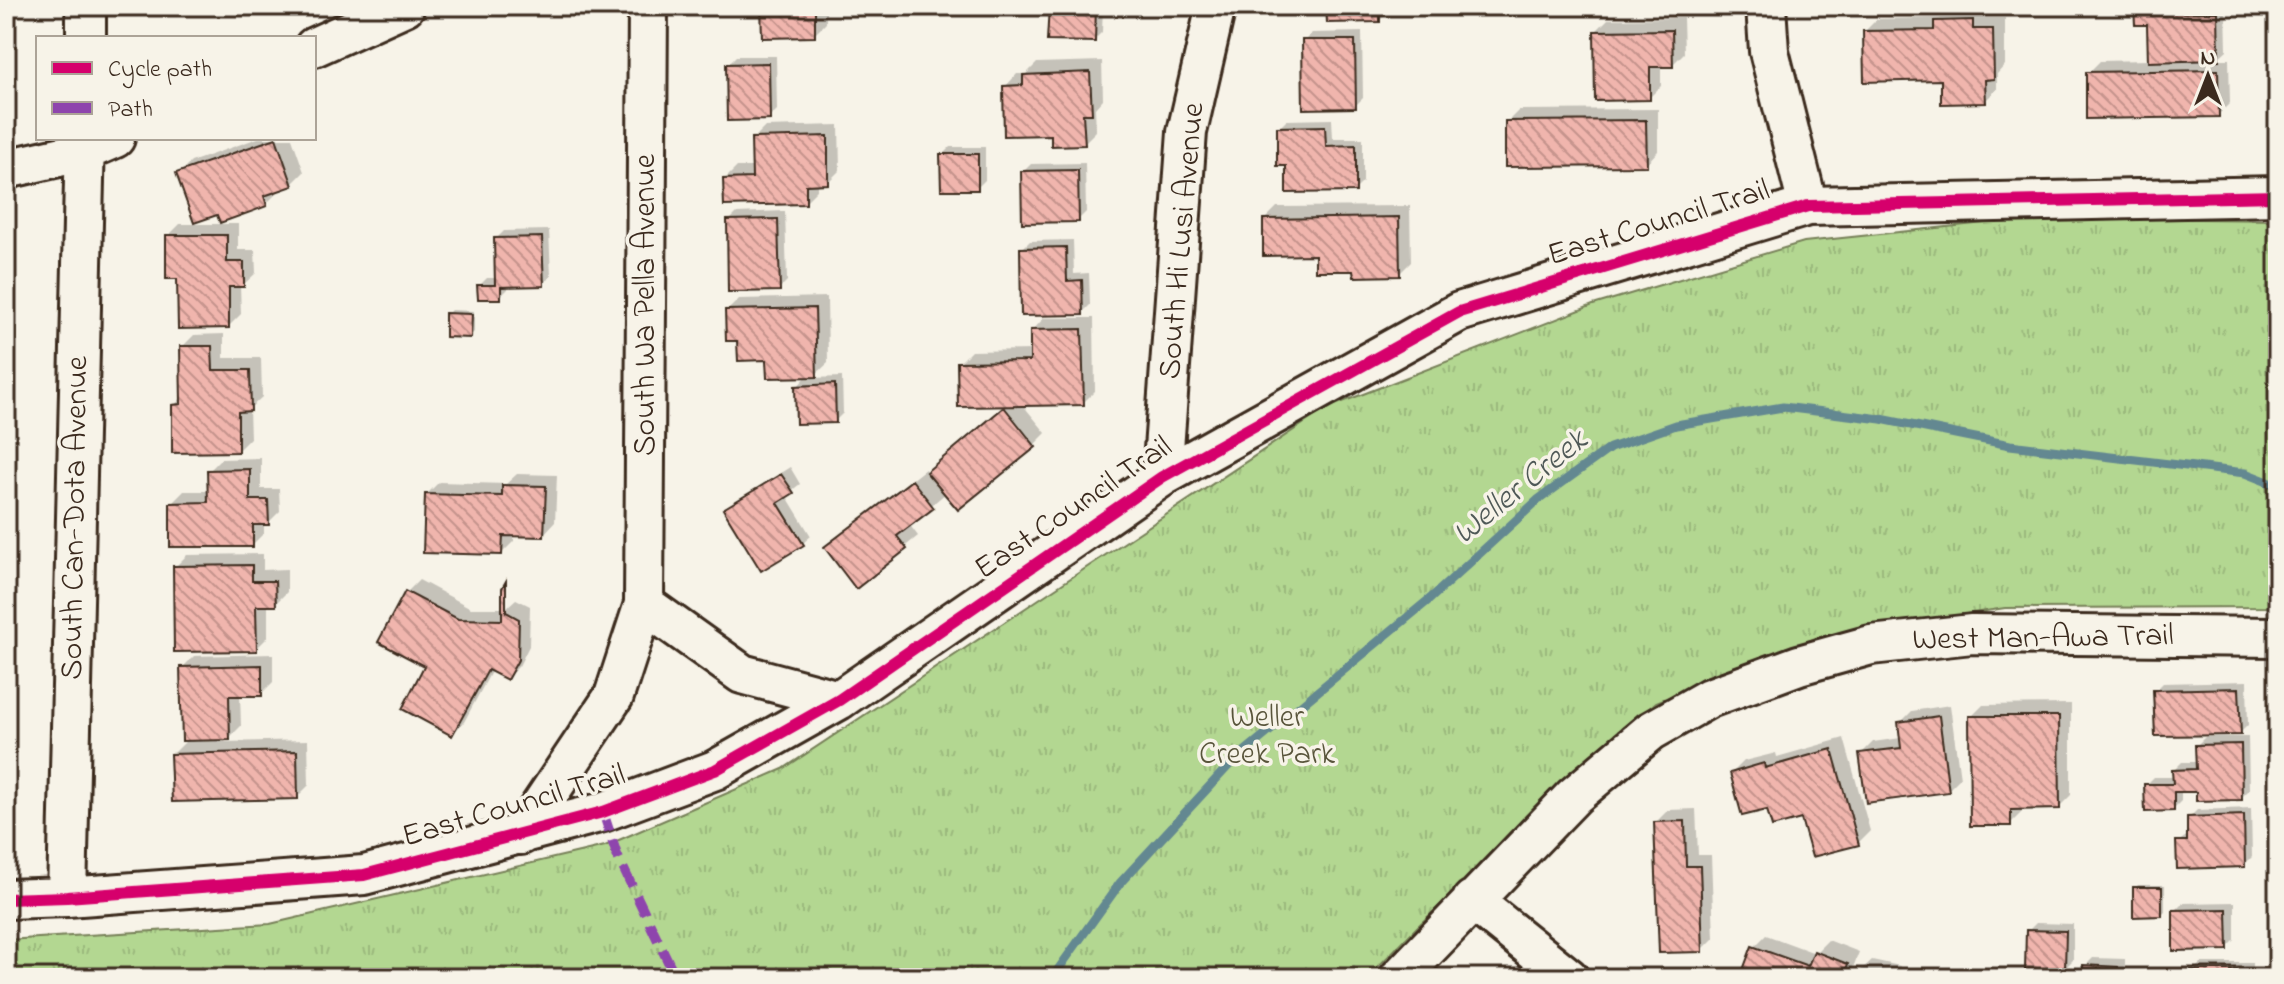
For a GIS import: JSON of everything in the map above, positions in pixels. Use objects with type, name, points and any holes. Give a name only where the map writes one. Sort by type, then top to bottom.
[{"type":"street","points":[[86,6],[86,36]]},
{"type":"street","points":[[316,46],[405,6]]},
{"type":"street","name":"South Wa Pella Avenue","points":[[521,835],[614,696],[644,604],[648,6]]},
{"type":"street","name":"South Hi Lusi Avenue","points":[[1162,477],[1187,132],[1216,6]]},
{"type":"street","points":[[1766,6],[1769,51],[1808,206]]},
{"type":"street","points":[[6,169],[95,142]]},
{"type":"street","name":"South Can-Dota Avenue","points":[[67,897],[95,142]]},
{"type":"street","name":"East Council Trail","points":[[6,899],[364,875],[603,812],[715,770],[839,700],[1162,477],[1459,312],[1808,206],[2278,196]]},
{"type":"street","points":[[644,604],[742,674],[839,700]]},
{"type":"street","name":"West Man-Awa Trail","points":[[1399,978],[1574,796],[1651,731],[1709,698],[1799,665],[1871,645],[1972,634],[2278,637]]},
{"type":"street","points":[[1472,900],[1569,978]]},
{"type":"green space","name":"Weller Creek Park","points":[[2042,217],[2278,220],[2278,607],[2005,608],[1818,637],[1656,702],[1367,978],[6,978],[6,940],[270,924],[605,846],[783,769],[1327,408],[1593,305],[1804,242]]},
{"type":"building","points":[[761,6],[832,6],[832,9],[815,9],[815,37],[762,38]]},
{"type":"building","points":[[1049,6],[1096,6],[1095,42],[1047,41]]},
{"type":"building","points":[[1326,6],[1380,6],[1380,22],[1327,23]]},
{"type":"building","points":[[2134,6],[2170,6],[2170,13],[2218,12],[2219,60],[2148,62],[2147,25],[2135,25]]},
{"type":"building","points":[[1973,20],[1973,29],[1993,29],[1994,79],[1985,80],[1986,103],[1941,104],[1941,80],[1864,82],[1863,31],[1934,30],[1934,21]]},
{"type":"building","points":[[1672,30],[1673,67],[1650,67],[1650,100],[1595,101],[1594,31]]},
{"type":"building","points":[[1302,40],[1355,40],[1356,108],[1303,109]]},
{"type":"building","points":[[769,63],[770,120],[727,121],[726,64]]},
{"type":"building","points":[[2218,70],[2219,117],[2086,119],[2086,72]]},
{"type":"building","points":[[1090,72],[1092,114],[1083,114],[1085,145],[1051,146],[1051,135],[1004,136],[1003,86],[1023,85],[1023,75]]},
{"type":"building","points":[[1646,120],[1647,166],[1505,167],[1505,121]]},
{"type":"building","points":[[1325,126],[1326,146],[1356,145],[1356,192],[1286,193],[1286,166],[1277,166],[1277,127]]},
{"type":"building","points":[[828,136],[828,184],[806,185],[806,204],[724,206],[723,179],[752,178],[751,138]]},
{"type":"building","points":[[277,140],[293,186],[264,196],[267,206],[220,223],[217,215],[194,223],[176,173]]},
{"type":"building","points":[[940,154],[978,154],[978,190],[941,190]]},
{"type":"building","points":[[1078,170],[1079,222],[1022,223],[1021,171]]},
{"type":"building","points":[[1399,217],[1400,276],[1354,277],[1353,271],[1315,271],[1315,255],[1263,256],[1263,219]]},
{"type":"building","points":[[778,219],[780,291],[728,292],[727,220]]},
{"type":"building","points":[[166,235],[227,235],[227,262],[244,262],[244,287],[229,287],[229,328],[178,329],[177,279],[166,279]]},
{"type":"building","points":[[542,237],[544,286],[501,287],[501,299],[478,299],[477,285],[495,285],[494,238]]},
{"type":"building","points":[[1066,247],[1067,281],[1082,280],[1083,315],[1021,316],[1020,248]]},
{"type":"building","points":[[815,308],[817,377],[767,378],[766,360],[738,361],[737,341],[726,341],[725,310]]},
{"type":"building","points":[[445,313],[472,314],[471,338],[445,337]]},
{"type":"building","points":[[1082,329],[1084,405],[958,407],[957,362],[1030,361],[1030,330]]},
{"type":"building","points":[[180,346],[212,346],[213,370],[250,370],[251,411],[238,412],[238,452],[172,453],[172,405],[181,404]]},
{"type":"building","points":[[835,384],[836,423],[796,424],[795,386]]},
{"type":"building","points":[[1004,407],[1036,447],[958,510],[926,472]]},
{"type":"building","points":[[250,469],[250,500],[268,500],[269,525],[253,525],[253,547],[170,547],[170,503],[208,502],[207,470]]},
{"type":"building","points":[[781,474],[794,493],[778,503],[804,545],[761,571],[723,509]]},
{"type":"building","points":[[912,480],[934,508],[897,536],[907,549],[856,589],[824,547]]},
{"type":"building","points":[[502,485],[546,486],[544,537],[503,536],[502,555],[423,553],[425,494],[502,496]]},
{"type":"building","points":[[252,565],[252,581],[275,581],[276,606],[256,606],[257,651],[174,652],[173,566]]},
{"type":"building","points":[[506,581],[506,612],[519,619],[518,660],[507,680],[488,670],[452,736],[402,709],[424,666],[378,642],[405,591],[458,619],[502,620],[502,588]]},
{"type":"building","points":[[262,665],[262,696],[229,696],[230,740],[182,741],[180,667]]},
{"type":"building","points":[[2239,688],[2241,735],[2155,736],[2153,690]]},
{"type":"building","points":[[1939,716],[1949,792],[1866,803],[1859,753],[1901,748],[1898,722]]},
{"type":"building","points":[[1969,716],[2059,716],[2060,809],[2011,810],[2011,826],[1970,826]]},
{"type":"building","points":[[2241,744],[2242,800],[2196,801],[2196,792],[2174,792],[2174,811],[2145,812],[2144,784],[2173,784],[2172,770],[2196,769],[2195,745]]},
{"type":"building","points":[[1832,749],[1859,845],[1812,857],[1801,819],[1772,827],[1767,810],[1742,816],[1730,773],[1764,763],[1765,768]]},
{"type":"building","points":[[297,751],[298,799],[172,802],[170,754]]},
{"type":"building","points":[[2244,815],[2245,867],[2177,869],[2176,841],[2187,841],[2187,817]]},
{"type":"building","points":[[1685,821],[1686,866],[1700,866],[1703,952],[1659,953],[1654,822]]},
{"type":"building","points":[[2133,887],[2162,887],[2162,916],[2133,917]]},
{"type":"building","points":[[2227,909],[2228,950],[2173,951],[2173,910]]},
{"type":"building","points":[[2026,930],[2066,931],[2065,970],[2025,970]]},
{"type":"building","points":[[1752,946],[1808,966],[1814,951],[1848,964],[1843,978],[1740,978]]},
{"type":"building","points":[[2083,965],[2118,967],[2118,978],[2083,978]]},
{"type":"building","points":[[2191,970],[2246,970],[2246,978],[2191,978]]},
{"type":"waterway","name":"Weller Creek","points":[[1052,978],[1120,883],[1232,762],[1431,598],[1538,500],[1610,448],[1676,425],[1783,407],[1881,419],[2010,445],[2245,473],[2278,486]]},
{"type":"marked path","points":[[603,812],[617,855],[676,978]]},
{"type":"cycle path","points":[[6,899],[364,875],[603,812],[715,770],[839,700],[1162,477],[1459,312],[1808,206],[2278,196]]}]
